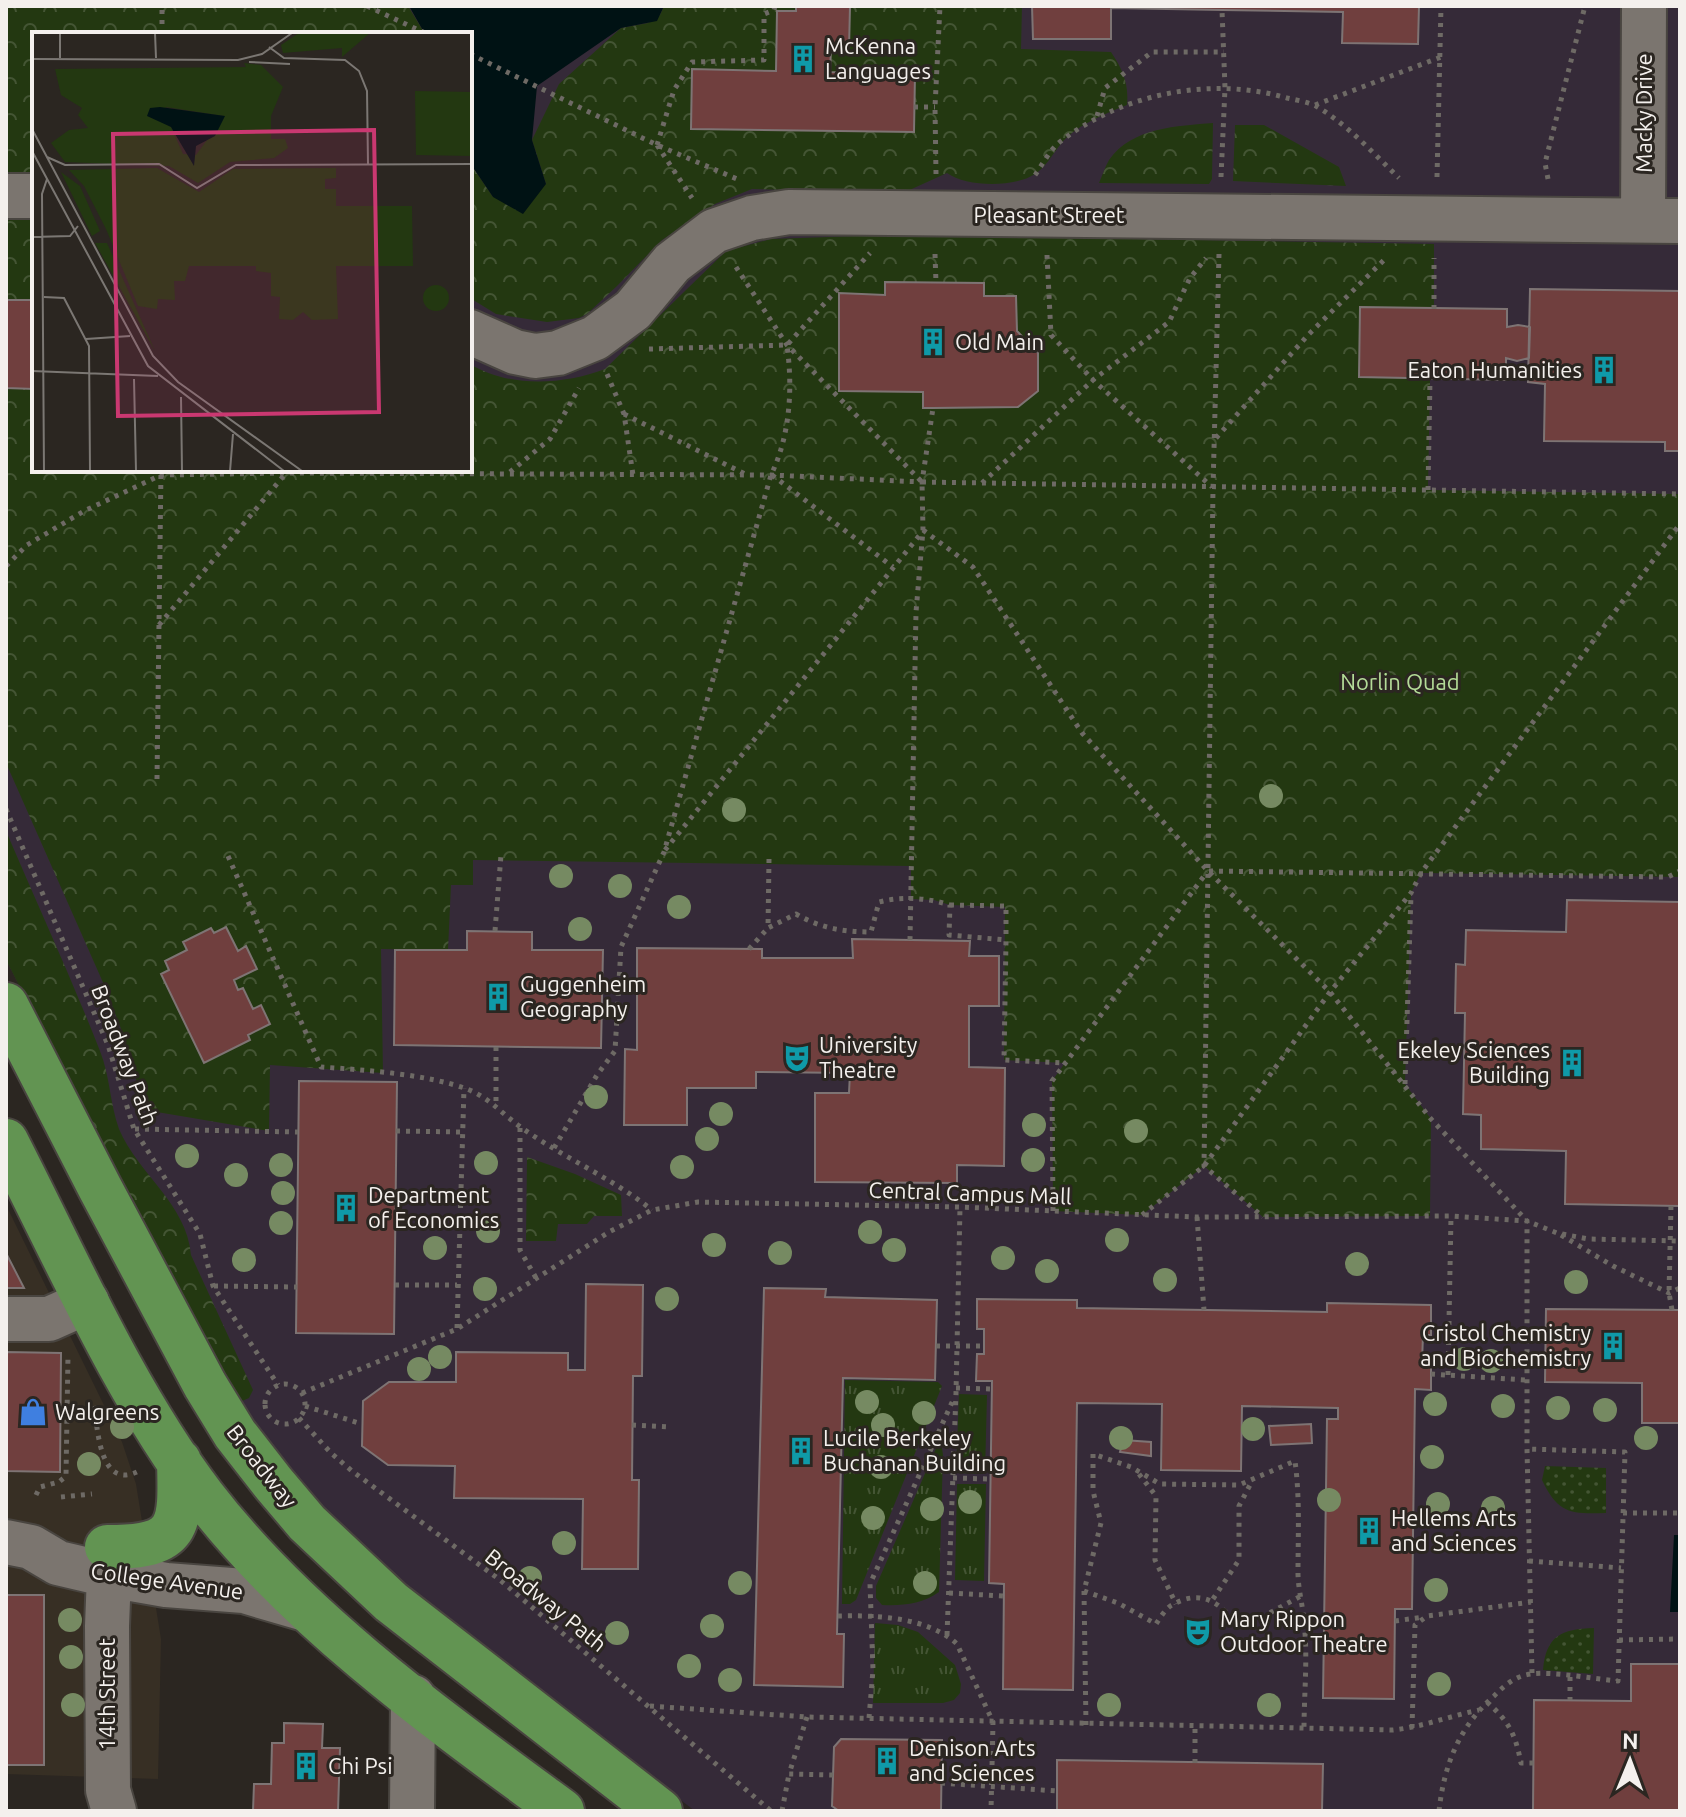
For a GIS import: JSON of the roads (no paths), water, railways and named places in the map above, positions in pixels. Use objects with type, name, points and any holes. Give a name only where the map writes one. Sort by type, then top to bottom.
[{"type":"main road","name":"Broadway","points":[[6,1005],[205,1385],[235,1434],[307,1523],[391,1602],[660,1811]]},
{"type":"main road","points":[[6,1141],[87,1302],[179,1461],[204,1497],[305,1609],[413,1697],[562,1811]]},
{"type":"main road","points":[[108,1561],[137,1547],[153,1544],[171,1528],[180,1511],[179,1461]]},
{"type":"main road","points":[[263,1564],[321,1575],[391,1602]]},
{"type":"street","name":"Macky Drive","points":[[1644,6],[1662,220]]},
{"type":"street","points":[[6,196],[32,196]]},
{"type":"street","name":"Pleasant Street","points":[[472,333],[515,352],[535,356],[558,353],[595,338],[633,310],[672,263],[714,231],[752,218],[789,212],[1434,231],[1662,220]]},
{"type":"street","points":[[6,1319],[49,1319],[87,1302]]},
{"type":"street","name":"College Avenue","points":[[18,1545],[63,1539],[166,1585],[244,1591],[305,1609]]},
{"type":"street","name":"College Avenue","points":[[108,1561],[263,1564]]},
{"type":"street","name":"14th Street","points":[[108,1561],[107,1763],[108,1790],[114,1811]]},
{"type":"street","points":[[412,1811],[413,1697]]},
{"type":"place","name":"McKenna Languages","points":[[803,59]]},
{"type":"place","name":"Old Main","points":[[933,342]]},
{"type":"place","name":"Eaton Humanities","points":[[1604,370]]},
{"type":"place","name":"Guggenheim Geography","points":[[498,997]]},
{"type":"place","name":"University Theatre","points":[[797,1058]]},
{"type":"place","name":"Ekeley Sciences Building","points":[[1572,1063]]},
{"type":"place","name":"Department of Economics","points":[[346,1208]]},
{"type":"place","name":"Cristol Chemistry and Biochemistry","points":[[1613,1346]]},
{"type":"place","name":"Walgreens","points":[[33,1412]]},
{"type":"place","name":"Lucile Berkeley Buchanan Building","points":[[801,1451]]},
{"type":"place","name":"Hellems Arts and Sciences","points":[[1369,1531]]},
{"type":"place","name":"Mary Rippon Outdoor Theatre","points":[[1198,1632]]},
{"type":"place","name":"Denison Arts and Sciences","points":[[887,1761]]},
{"type":"place","name":"Chi Psi","points":[[306,1766]]},
{"type":"park label","name":"Norlin Quad","points":[[1400,682]]}]
